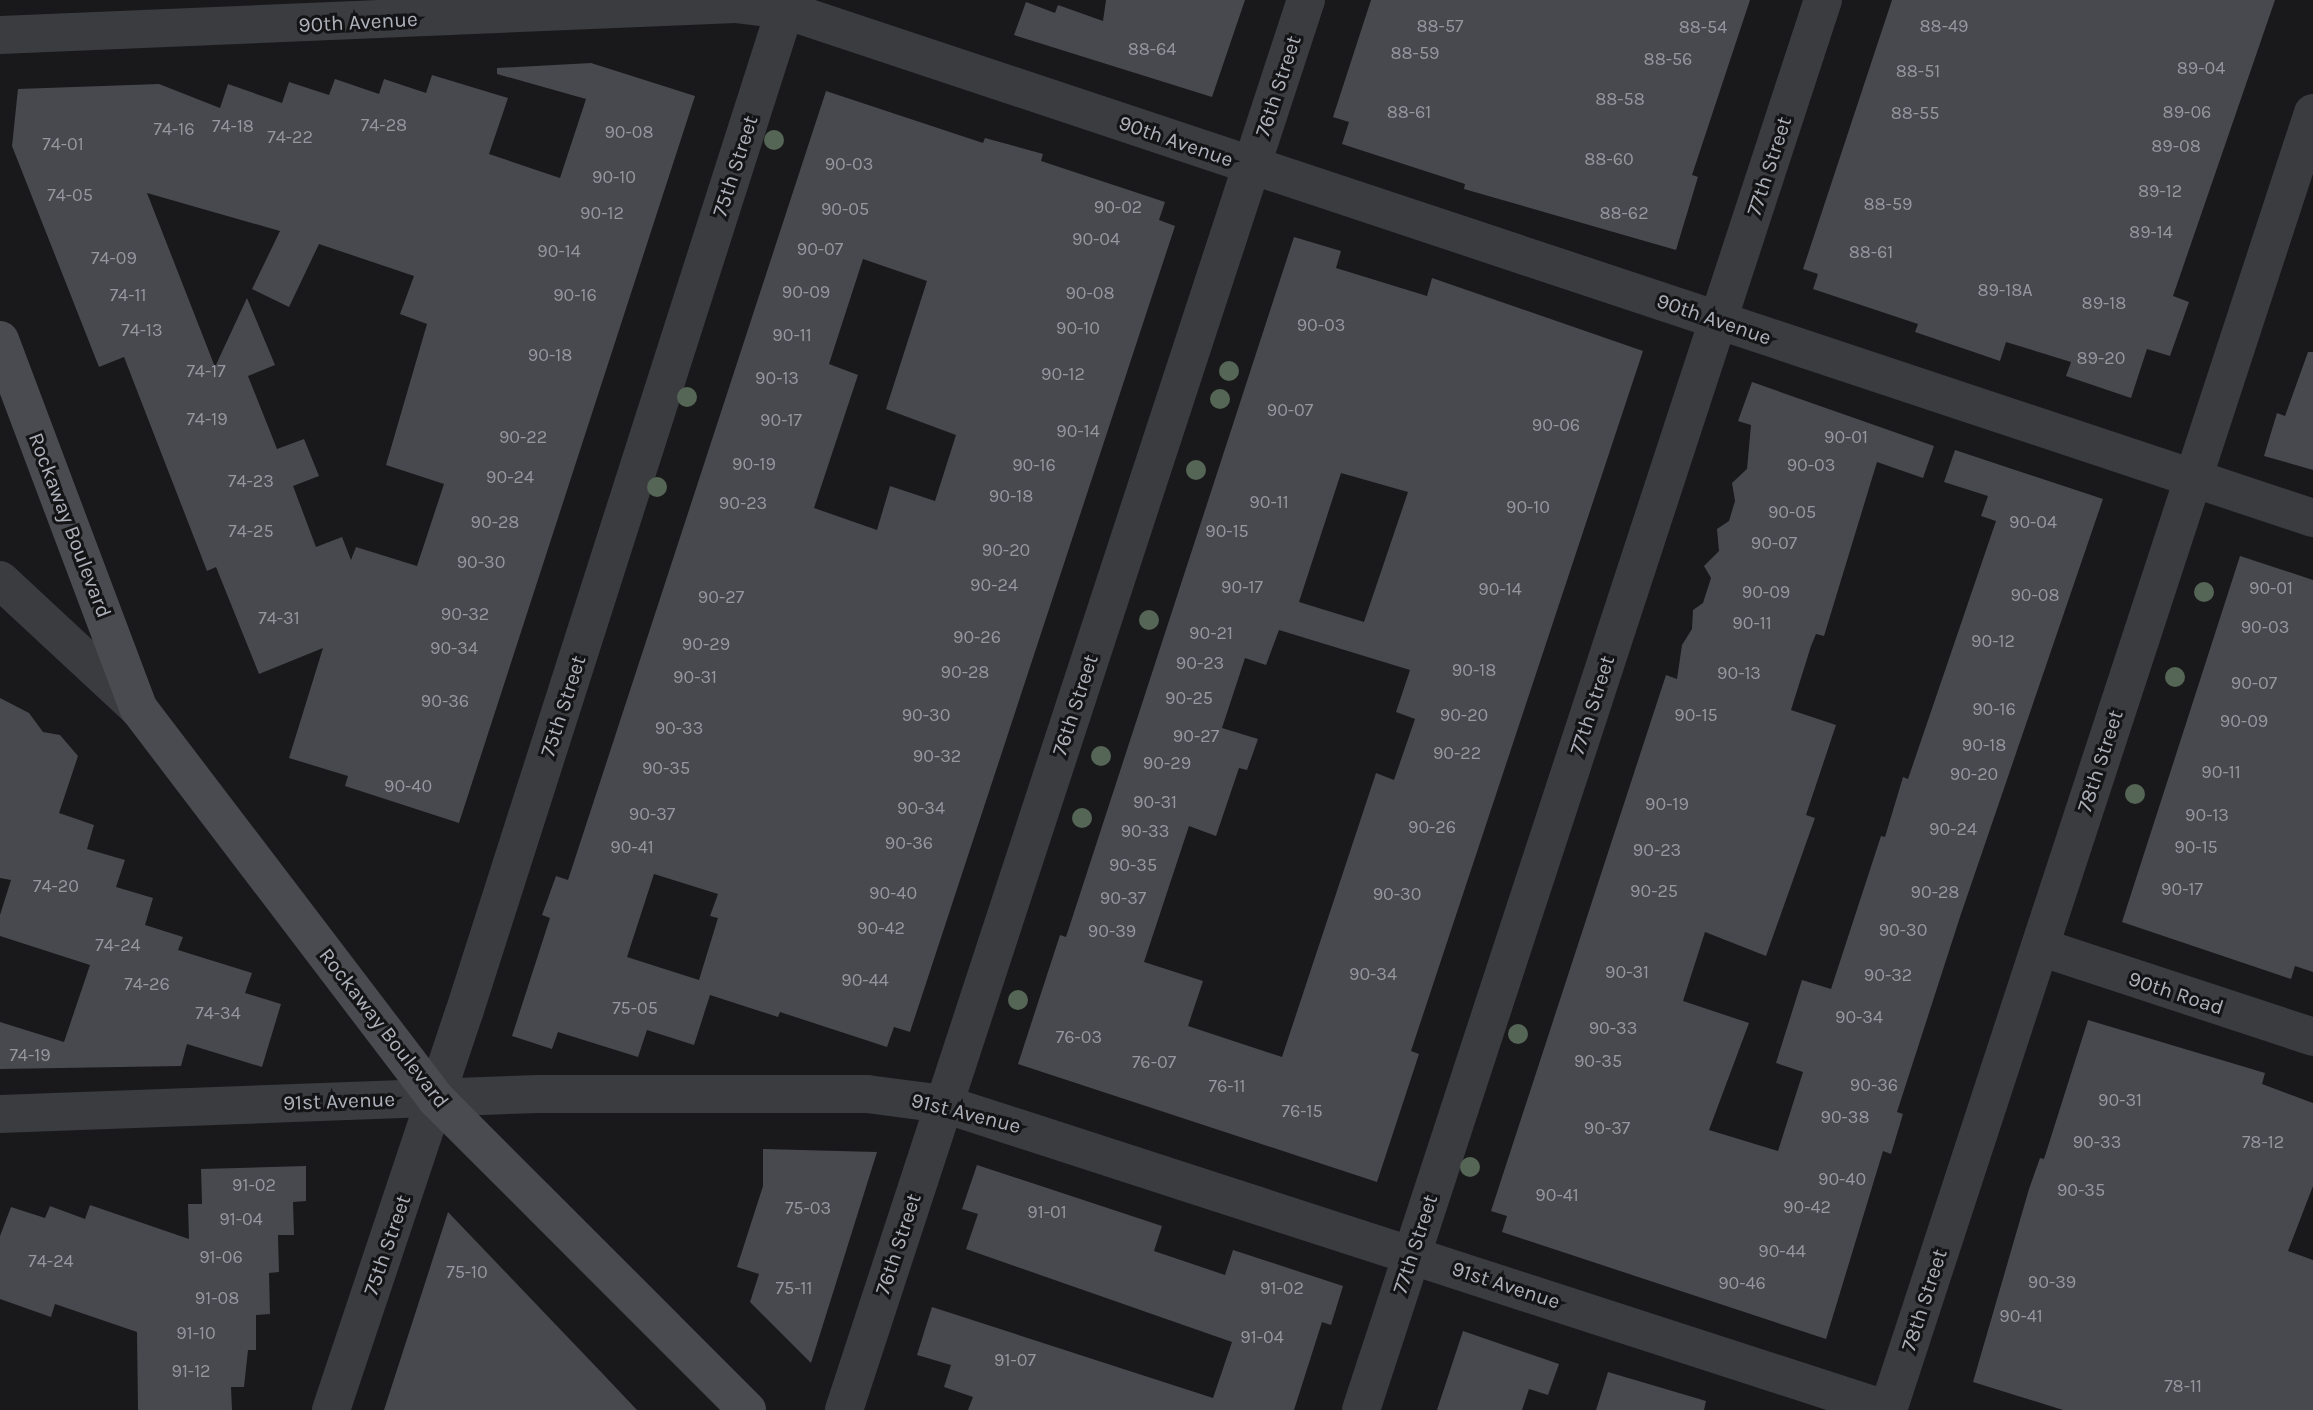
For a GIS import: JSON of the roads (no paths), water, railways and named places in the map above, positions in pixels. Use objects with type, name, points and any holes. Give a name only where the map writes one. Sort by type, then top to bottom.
[{"type":"main road","name":"Rockaway Boulevard","points":[[0,340],[139,709],[436,1099],[747,1410]]},
{"type":"street","name":"76th Street","points":[[844,1410],[1306,0]]},
{"type":"street","name":"77th Street","points":[[1361,1410],[1823,0]]},
{"type":"street","name":"90th Avenue","points":[[0,35],[325,12],[787,5],[1251,167],[2313,518]]},
{"type":"street","name":"75th Street","points":[[331,1410],[436,1099],[787,5]]},
{"type":"street","name":"78th Street","points":[[1888,1410],[2313,113]]},
{"type":"street","name":"Rockaway Boulevard","points":[[0,579],[139,709]]},
{"type":"street","name":"90th Road","points":[[2040,947],[2313,1037]]},
{"type":"street","name":"91st Avenue","points":[[0,1114],[539,1094],[867,1094],[944,1104],[1888,1410]]}]
